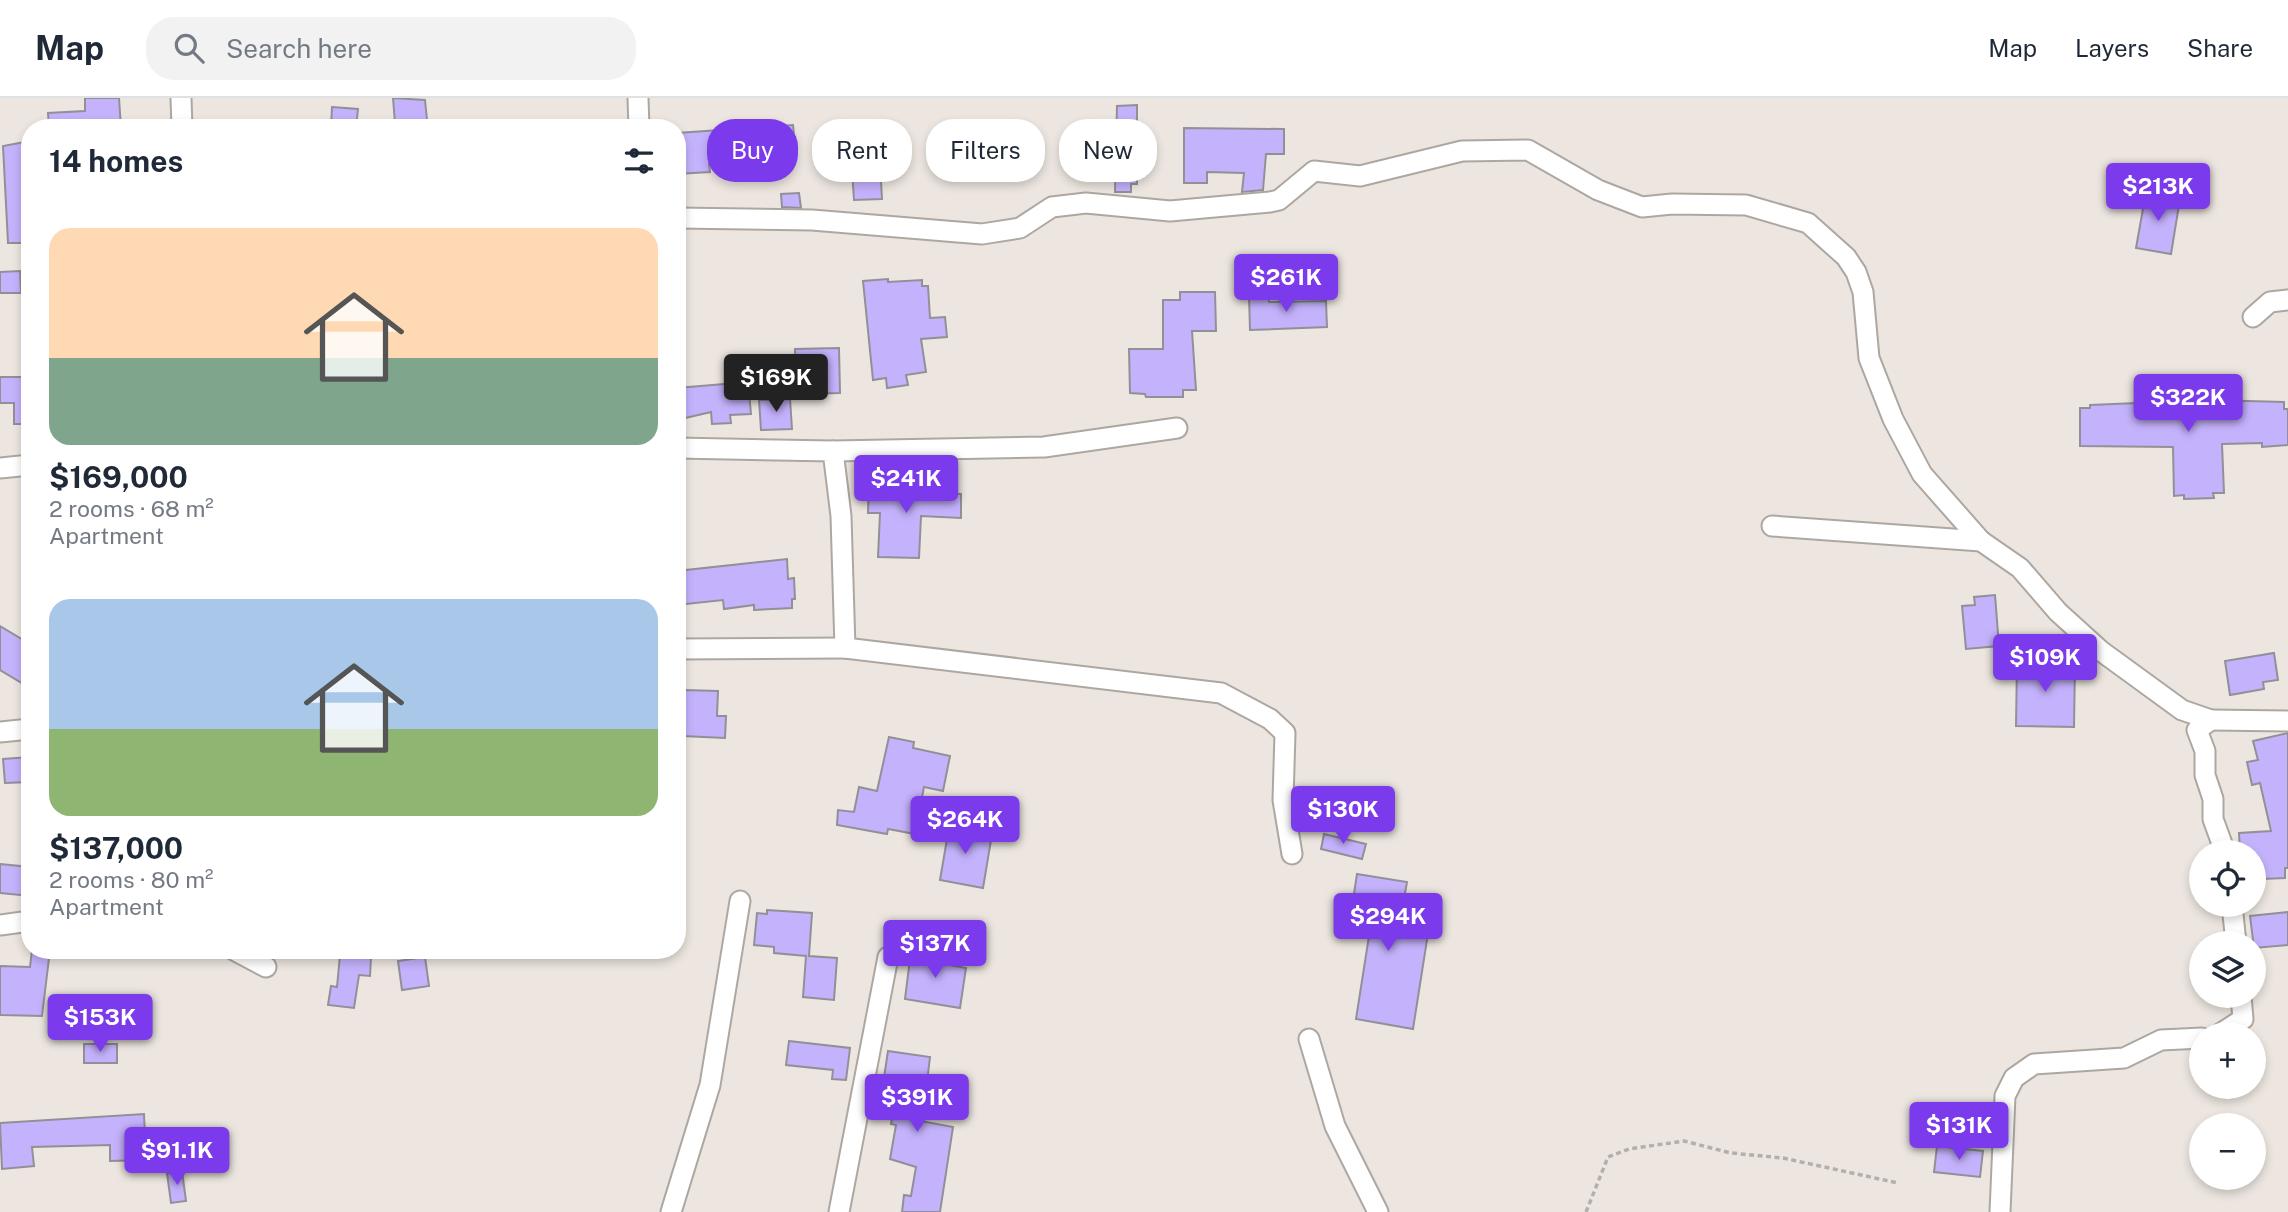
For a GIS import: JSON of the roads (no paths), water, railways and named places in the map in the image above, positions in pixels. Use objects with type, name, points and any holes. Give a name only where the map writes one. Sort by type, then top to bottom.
[{"type":"street","points":[[181,98],[182,119]]},
{"type":"street","points":[[638,98],[639,119]]},
{"type":"street","points":[[686,218],[812,220],[875,227],[999,234],[1020,228],[1052,207],[1086,203],[1170,211],[1247,205],[1279,200],[1314,171],[1360,176],[1462,150],[1528,150],[1598,190],[1642,207],[1672,204],[1746,205],[1808,223],[1846,257],[1856,272],[1863,292],[1869,358],[1893,419],[1914,461],[1981,541],[2020,568],[2058,612],[2101,651],[2182,710],[2211,720],[2288,721]]},
{"type":"street","points":[[2253,317],[2270,302],[2288,300]]},
{"type":"street","points":[[686,448],[833,451],[1044,447],[1177,428]]},
{"type":"street","points":[[833,451],[841,516],[845,648]]},
{"type":"street","points":[[0,468],[21,466]]},
{"type":"street","points":[[1772,526],[1981,541]]},
{"type":"street","points":[[686,649],[845,648],[1221,692],[1270,719],[1284,733],[1283,800],[1292,854]]},
{"type":"street","points":[[2211,720],[2197,730],[2205,751],[2213,819],[2221,840]]},
{"type":"street","points":[[0,732],[21,730]]},
{"type":"street","points":[[671,1212],[710,1085],[740,901]]},
{"type":"street","points":[[0,925],[21,922]]},
{"type":"street","points":[[839,1212],[887,957]]},
{"type":"street","points":[[250,959],[266,967]]},
{"type":"street","points":[[1309,1039],[1335,1126],[1378,1212]]},
{"type":"street","points":[[2000,1212],[2005,1096],[2014,1078],[2034,1064],[2124,1058],[2161,1040],[2189,1039]]}]
